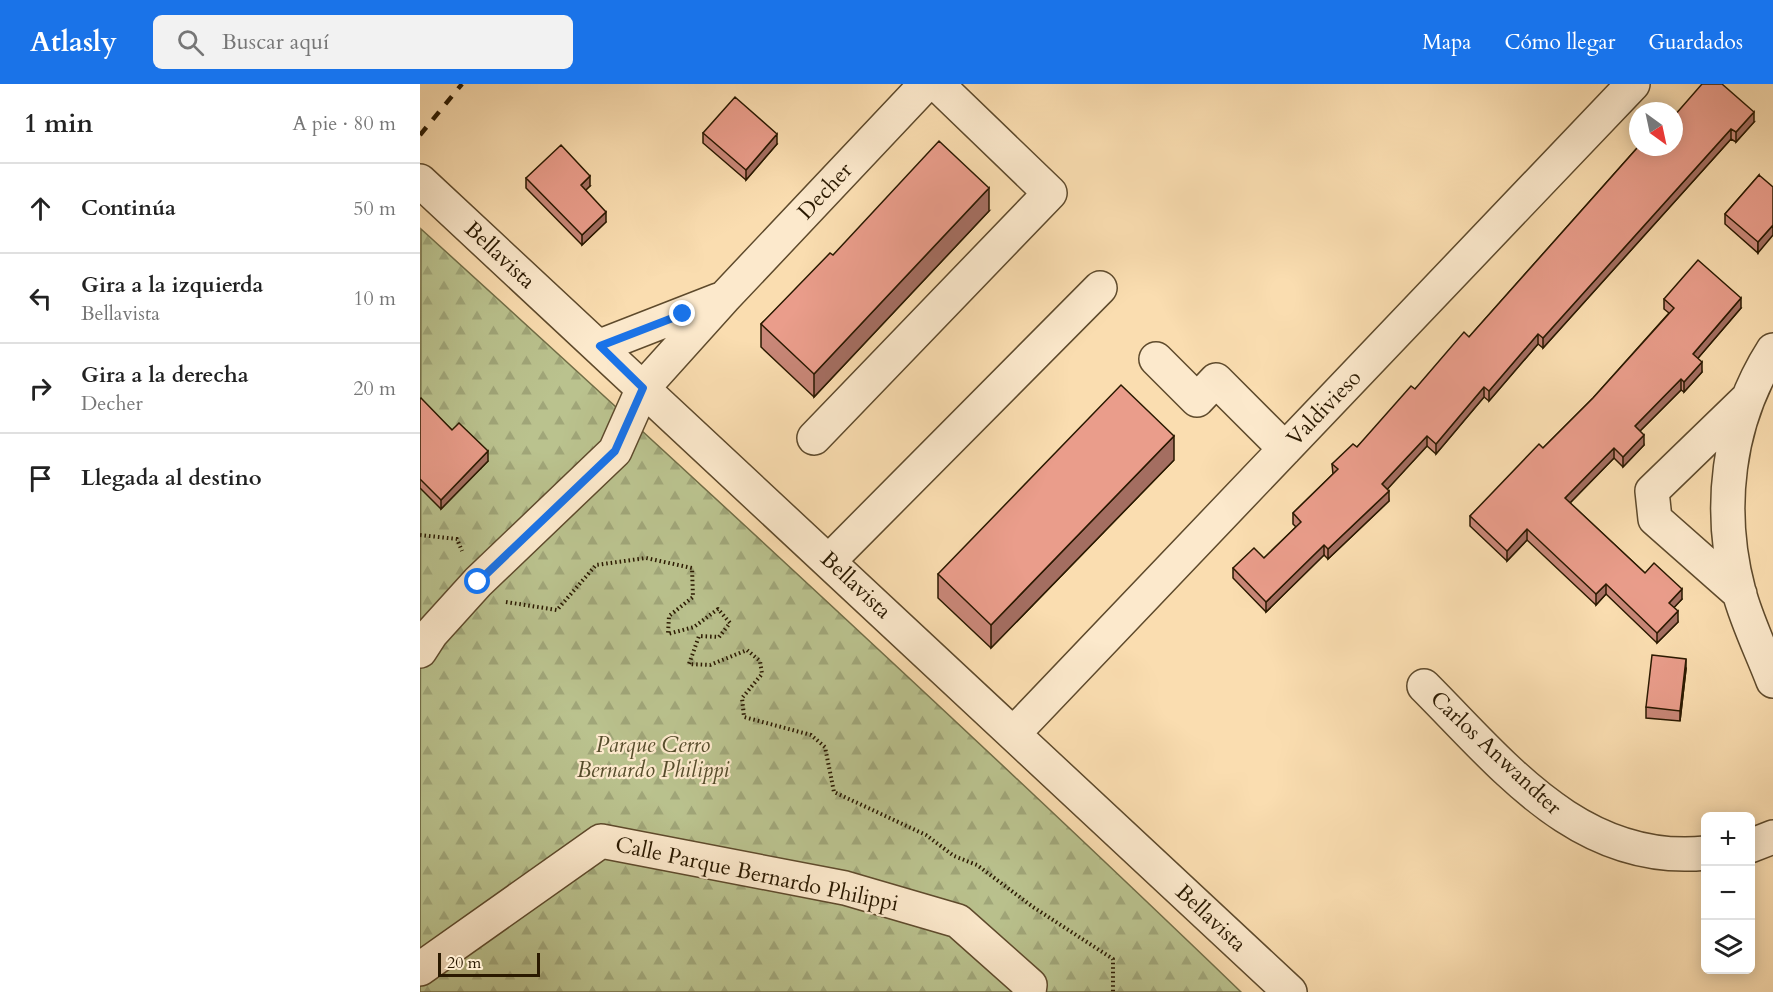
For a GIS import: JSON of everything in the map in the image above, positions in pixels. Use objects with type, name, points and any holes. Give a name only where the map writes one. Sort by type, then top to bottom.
[{"type":"street","name":"Decher","points":[[643,388],[724,298],[926,84]]},
{"type":"street","points":[[814,438],[1050,193],[937,84]]},
{"type":"street","name":"Valdivieso","points":[[1015,732],[1633,84]]},
{"type":"street","name":"Bellavista","points":[[420,181],[1015,732],[1290,992]]},
{"type":"street","points":[[829,561],[1100,288]]},
{"type":"street","name":"Decher","points":[[600,346],[724,298]]},
{"type":"street","points":[[1773,350],[1748,398],[1737,430],[1727,496],[1729,540],[1740,594],[1773,681]]},
{"type":"street","points":[[1156,359],[1197,400],[1216,380],[1285,449]]},
{"type":"street","points":[[420,651],[431,634],[478,582],[615,451],[643,388]]},
{"type":"street","points":[[1740,594],[1655,519],[1652,491],[1748,398]]},
{"type":"street","name":"Carlos Anwandter","points":[[1424,686],[1530,791],[1583,829],[1613,842],[1644,850],[1670,854],[1701,853]]},
{"type":"street","points":[[1755,844],[1773,837]]},
{"type":"street","name":"Calle Parque Bernardo Philippi","points":[[420,969],[602,841],[845,888],[958,921],[1030,985],[1029,992]]},
{"type":"path","points":[[420,535],[457,539],[478,582],[496,600],[557,610],[596,565],[646,558],[692,568],[693,597],[669,616],[668,634],[694,627],[718,609],[730,623],[719,638],[699,636],[689,664],[710,665],[747,650],[760,661],[762,674],[742,698],[744,717],[811,735],[825,747],[834,792],[926,835],[954,856],[977,865],[1033,907],[1113,959],[1113,992]]},
{"type":"green space","name":"Parque Cerro Bernardo Philippi","points":[[421,229],[834,608],[1241,992],[420,992]]},
{"type":"building","points":[[1702,84],[1722,84],[1754,112],[1736,132],[1731,129],[1543,338],[1538,334],[1489,391],[1484,387],[1436,444],[1427,436],[1382,484],[1389,491],[1328,549],[1324,545],[1266,602],[1233,568],[1254,548],[1264,558],[1301,522],[1293,513],[1338,469],[1332,464],[1353,444],[1357,447],[1411,386],[1415,389],[1464,332],[1469,337],[1630,156],[1683,156],[1683,106]]},
{"type":"building","points":[[735,97],[777,134],[746,170],[703,133]]},
{"type":"building","points":[[939,141],[989,188],[814,374],[761,324],[830,253],[833,255]]},
{"type":"building","points":[[561,145],[590,176],[581,185],[606,212],[582,235],[526,178]]},
{"type":"building","points":[[1759,175],[1773,187],[1773,225],[1758,242],[1725,214]]},
{"type":"building","points":[[1698,260],[1741,298],[1693,354],[1702,362],[1684,382],[1681,379],[1635,426],[1644,435],[1623,457],[1614,448],[1565,498],[1645,573],[1654,563],[1682,589],[1669,603],[1678,611],[1657,633],[1606,584],[1596,594],[1527,529],[1507,551],[1470,516],[1539,444],[1543,448],[1593,398],[1674,308],[1664,299]]},
{"type":"building","points":[[1121,385],[1174,436],[991,625],[938,574]]},
{"type":"building","points":[[421,398],[452,430],[459,423],[488,451],[441,500],[420,479]]},
{"type":"building","points":[[1652,655],[1686,659],[1680,711],[1646,707]]},
{"type":"railway","points":[[420,135],[462,84]]},
{"type":"route","points":[[478,582],[615,451],[643,388],[600,346],[683,314]]}]
